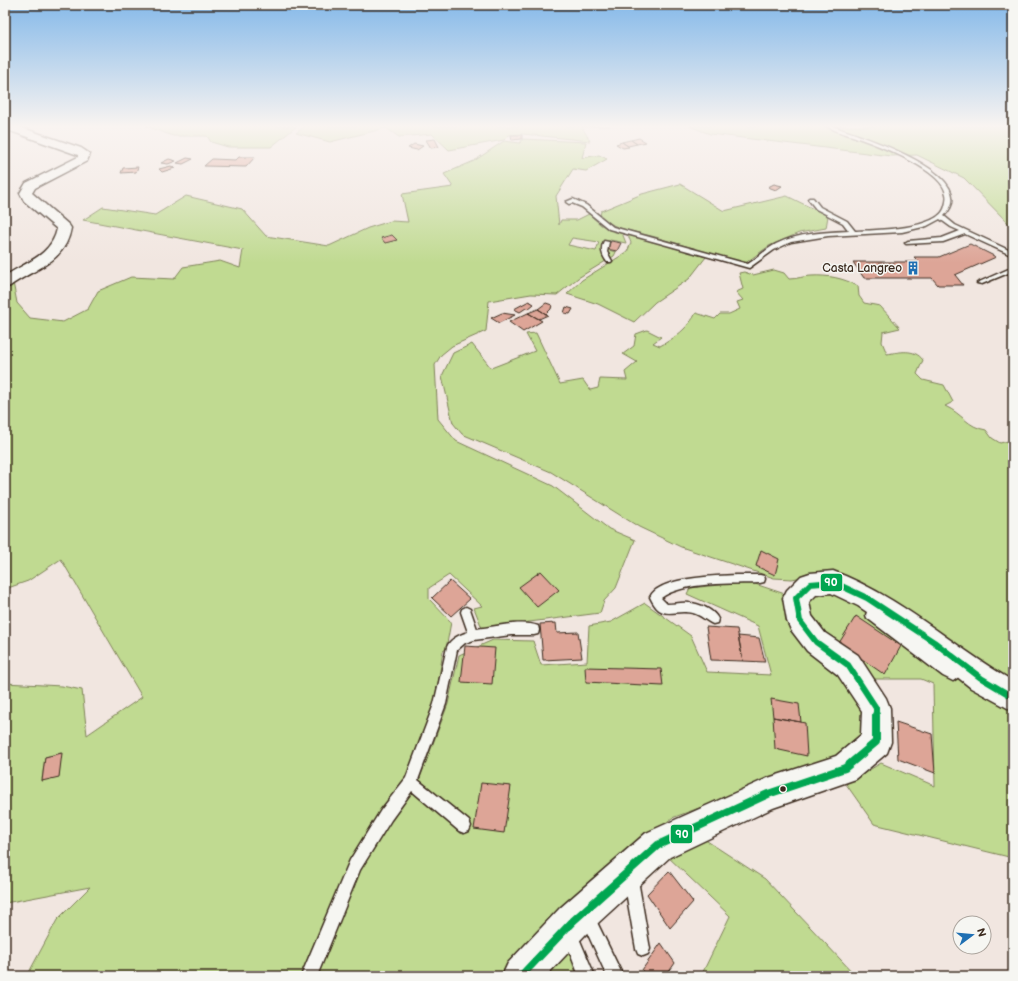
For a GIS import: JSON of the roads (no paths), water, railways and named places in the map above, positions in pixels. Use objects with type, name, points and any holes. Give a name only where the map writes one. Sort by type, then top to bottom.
[{"type":"street","points":[[5,283],[14,275],[53,253],[60,243],[64,228],[34,202],[26,193],[30,186],[59,172]]},
{"type":"street","points":[[521,976],[576,919],[658,845],[768,794],[845,768],[876,742],[876,708],[848,665],[816,642],[800,621],[796,598],[810,584],[833,582],[867,598],[1013,697]]},
{"type":"lane","points":[[569,202],[573,201],[584,206],[611,228],[649,237],[743,266],[749,266],[772,247],[788,241],[826,234],[906,229],[931,222],[946,211],[950,203],[950,194],[943,182],[934,172]]},
{"type":"lane","points":[[811,199],[818,208],[845,222],[854,233]]},
{"type":"lane","points":[[940,216],[953,226],[1013,254]]},
{"type":"lane","points":[[908,243],[943,240],[966,231]]},
{"type":"lane","points":[[606,242],[604,252],[609,261]]},
{"type":"lane","points":[[980,283],[1013,269]]},
{"type":"lane","points":[[713,619],[694,608],[670,610],[656,601],[654,596],[659,591],[677,586],[721,580],[760,579]]},
{"type":"lane","points":[[466,612],[474,635]]},
{"type":"lane","points":[[871,615],[947,672],[953,675],[965,665]]},
{"type":"lane","points":[[309,976],[355,865],[374,834],[411,782],[440,704],[452,647],[462,639],[474,635],[511,630],[534,630]]},
{"type":"lane","points":[[411,782],[464,826]]},
{"type":"lane","points":[[628,871],[643,949]]},
{"type":"lane","points":[[576,919],[587,976]]},
{"type":"lane","points":[[576,919],[615,976]]},
{"type":"place","name":"Casta Langreo","points":[[913,268]]}]
